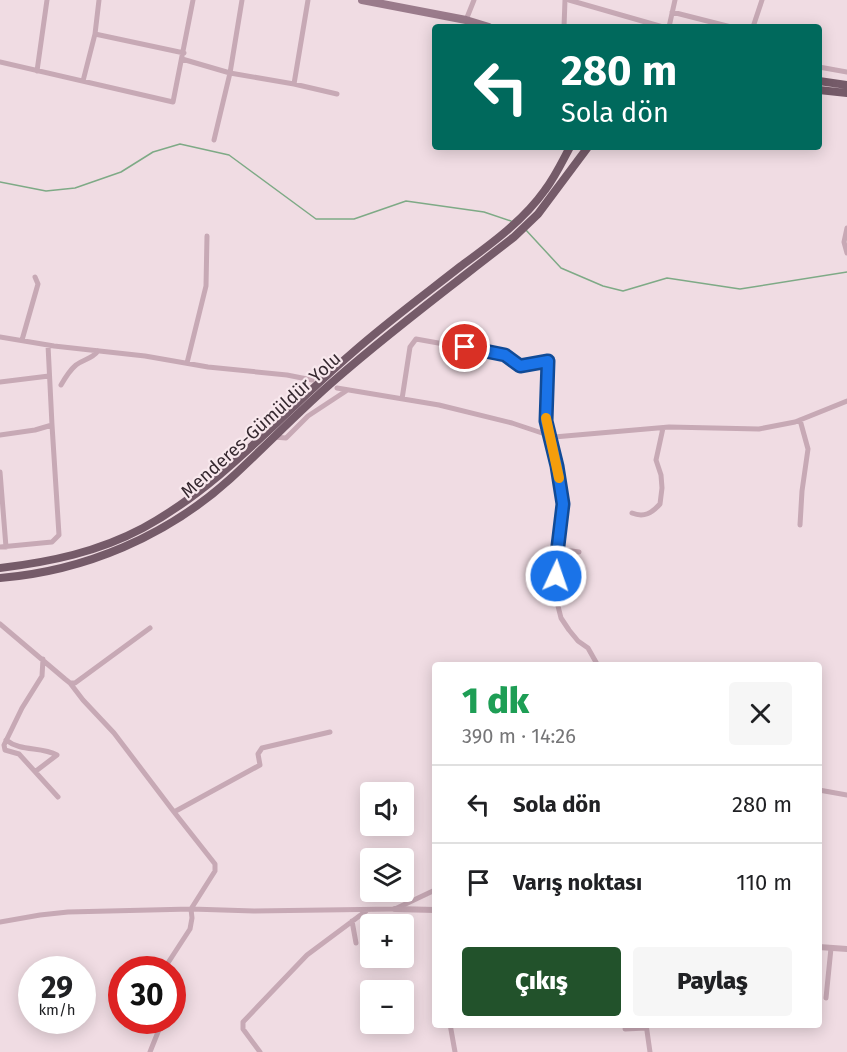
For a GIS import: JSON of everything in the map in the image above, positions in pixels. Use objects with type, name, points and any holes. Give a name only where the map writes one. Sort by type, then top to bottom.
[{"type":"main road","points":[[362,0],[403,4],[479,24]]},
{"type":"main road","points":[[822,81],[847,85]]},
{"type":"main road","points":[[822,90],[847,93]]},
{"type":"main road","points":[[534,211],[568,150]]},
{"type":"main road","points":[[534,211],[585,150]]},
{"type":"main road","name":"Menderes-Gümüldür Yolu","points":[[0,568],[43,563],[105,546],[146,527],[192,498],[222,475],[352,353],[505,231],[534,211]]},
{"type":"main road","name":"Menderes-Gümüldür Yolu","points":[[0,578],[67,567],[104,556],[151,534],[194,508],[229,480],[338,377],[514,237],[534,211]]},
{"type":"street","points":[[37,71],[47,0]]},
{"type":"street","points":[[83,81],[95,34],[99,0]]},
{"type":"street","points":[[0,62],[173,102],[193,0]]},
{"type":"street","points":[[214,140],[230,73],[242,0]]},
{"type":"street","points":[[294,84],[308,0]]},
{"type":"street","points":[[466,20],[474,0]]},
{"type":"street","points":[[564,24],[567,0],[652,24]]},
{"type":"street","points":[[670,24],[675,0]]},
{"type":"street","points":[[754,24],[762,0]]},
{"type":"street","points":[[672,12],[719,24]]},
{"type":"street","points":[[95,34],[183,56],[230,73],[337,94]]},
{"type":"street","points":[[822,68],[847,72]]},
{"type":"street","points":[[847,228],[844,242],[847,253]]},
{"type":"street","points":[[187,363],[206,286],[207,236]]},
{"type":"street","points":[[22,340],[38,284],[34,278]]},
{"type":"street","points":[[0,337],[312,380]]},
{"type":"street","points":[[402,399],[412,342],[416,339],[505,355],[520,366],[548,361],[546,421],[563,504],[557,549],[556,598],[561,618],[578,641],[588,648],[596,662]]},
{"type":"street","points":[[0,472],[3,547],[52,542],[58,535],[48,345]]},
{"type":"street","points":[[61,385],[77,364],[94,356],[98,351]]},
{"type":"street","points":[[0,381],[49,376]]},
{"type":"street","points":[[338,388],[439,405],[554,437],[663,428],[759,429],[800,420],[847,401]]},
{"type":"street","points":[[274,437],[286,438],[308,417],[347,390]]},
{"type":"street","points":[[800,420],[808,449],[800,525]]},
{"type":"street","points":[[0,435],[52,425]]},
{"type":"street","points":[[632,513],[647,514],[660,504],[661,476],[656,460],[663,428]]},
{"type":"street","points":[[557,549],[579,552]]},
{"type":"street","points":[[0,624],[70,682],[83,700],[114,733],[215,864],[214,871],[191,909],[192,918],[189,929],[172,956]]},
{"type":"street","points":[[70,682],[75,683],[84,678],[120,648],[150,628]]},
{"type":"street","points":[[43,659],[42,676],[22,708],[4,745],[5,750],[19,754],[58,797]]},
{"type":"street","points":[[174,812],[260,765],[258,754],[262,748],[330,732]]},
{"type":"street","points":[[6,740],[17,747],[51,751],[57,755],[36,771]]},
{"type":"street","points":[[822,791],[847,795]]},
{"type":"street","points":[[395,909],[432,891]]},
{"type":"street","points":[[0,922],[68,912],[191,909],[432,910]]},
{"type":"street","points":[[260,1052],[243,1029],[243,1022],[307,955],[367,910]]},
{"type":"street","points":[[352,921],[356,943]]},
{"type":"street","points":[[822,947],[847,949]]},
{"type":"street","points":[[826,998],[831,948]]},
{"type":"street","points":[[451,1028],[454,1052]]},
{"type":"street","points":[[624,1029],[631,1028]]},
{"type":"street","points":[[646,1028],[650,1052]]},
{"type":"street","points":[[150,1052],[157,1034]]},
{"type":"waterway","points":[[0,182],[46,191],[75,188],[121,172],[153,152],[180,144],[229,155],[316,219],[354,219],[406,201],[484,212],[511,221]]},
{"type":"waterway","points":[[525,229],[561,268],[603,286],[623,291],[667,278],[740,289],[847,272]]},
{"type":"slow traffic","points":[[546,418],[559,478]]},
{"type":"route","points":[[465,347],[505,355],[520,366],[548,361],[546,421],[563,504],[556,576]]}]
